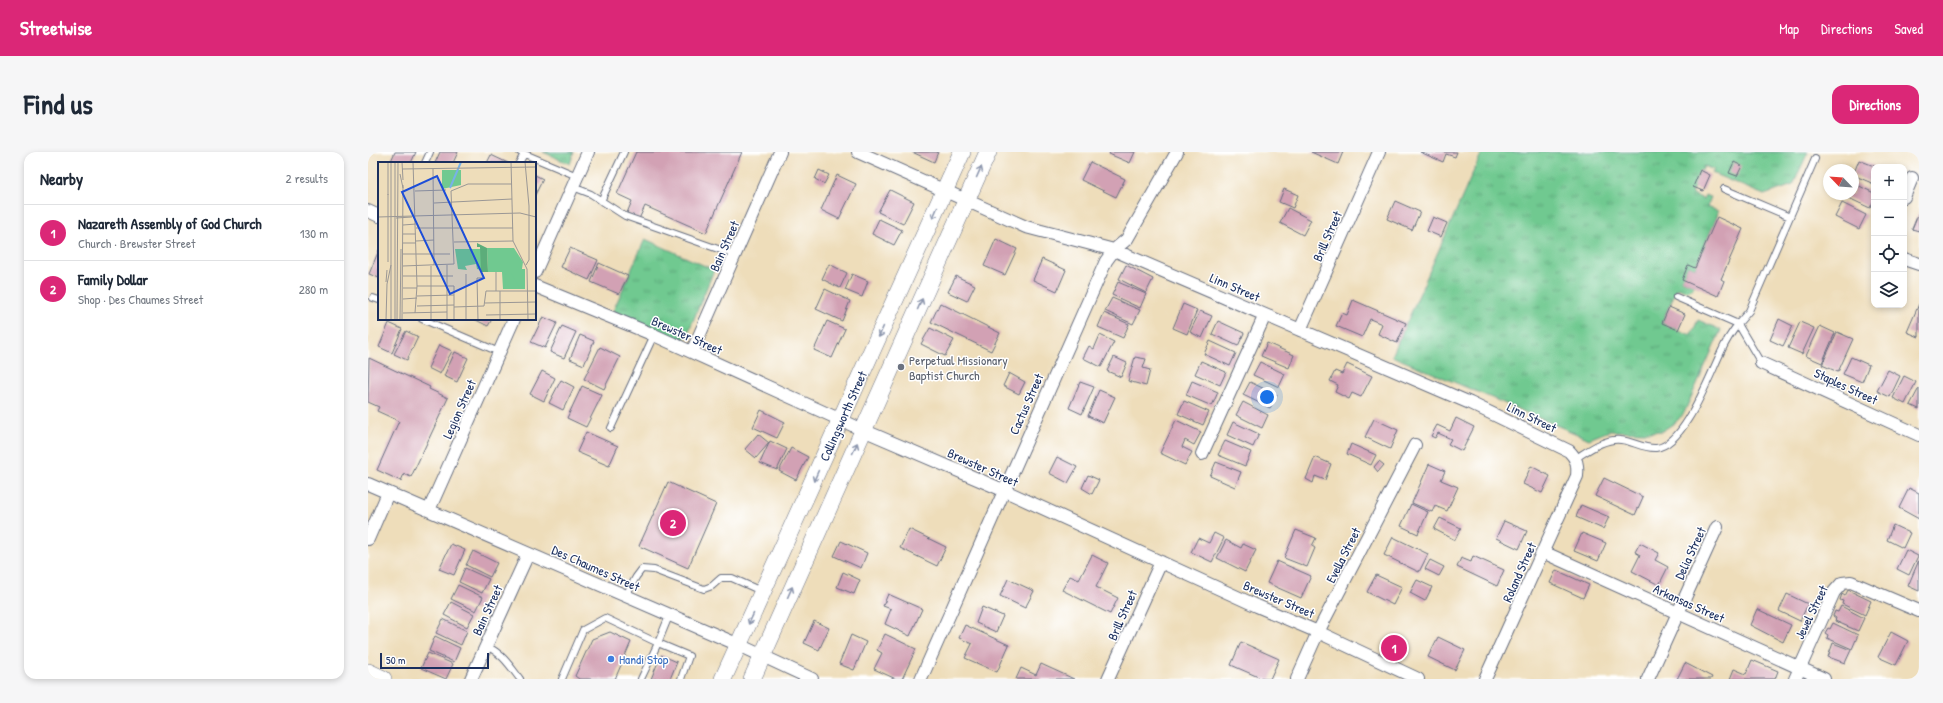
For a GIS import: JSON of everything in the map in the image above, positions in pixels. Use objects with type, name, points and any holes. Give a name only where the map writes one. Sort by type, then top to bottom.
[{"type":"main road","name":"Collingsworth Street","points":[[723,679],[764,592],[962,152]]},
{"type":"main road","name":"Collingsworth Street","points":[[752,679],[988,152]]},
{"type":"main road","points":[[368,672],[383,679]]},
{"type":"street","points":[[536,270],[588,152]]},
{"type":"street","name":"Bain Street","points":[[692,352],[780,152]]},
{"type":"street","name":"Linn Street","points":[[858,152],[1026,227],[1114,250],[1470,403],[1570,451],[1576,458]]},
{"type":"street","name":"Cactus Street","points":[[921,679],[1087,300],[1106,261],[1114,250],[1127,239],[1177,152]]},
{"type":"street","name":"Brill Street","points":[[1300,330],[1379,152]]},
{"type":"street","points":[[1907,190],[1912,178]]},
{"type":"street","points":[[368,212],[378,216]]},
{"type":"street","points":[[1907,260],[1919,264]]},
{"type":"street","name":"Brewster Street","points":[[536,286],[654,335],[863,430],[1003,490],[1318,632],[1418,679]]},
{"type":"street","points":[[1202,454],[1265,315]]},
{"type":"street","name":"Legion Street","points":[[429,510],[514,320]]},
{"type":"street","name":"Staples Street","points":[[1761,363],[1919,435]]},
{"type":"street","name":"Evella Street","points":[[1297,679],[1318,632],[1415,445]]},
{"type":"street","name":"Roland Street","points":[[1485,679],[1577,476],[1578,466],[1576,458]]},
{"type":"street","name":"Des Chaumes Street","points":[[368,484],[738,645],[812,679]]},
{"type":"street","points":[[368,539],[388,493]]},
{"type":"street","name":"Delia Street","points":[[1648,679],[1717,527]]},
{"type":"street","name":"Arkansas Street","points":[[1543,552],[1678,613],[1798,674],[1824,679]]},
{"type":"street","name":"Bain Street","points":[[471,679],[528,554]]},
{"type":"street","name":"Brill Street","points":[[1108,679],[1161,562]]},
{"type":"street","name":"Jewel Street","points":[[1798,674],[1838,587],[1842,583],[1851,582],[1919,611]]},
{"type":"lane","points":[[425,162],[430,152]]},
{"type":"lane","points":[[602,201],[624,152]]},
{"type":"lane","points":[[522,153],[575,182],[625,216],[735,255]]},
{"type":"lane","points":[[1576,458],[1599,444],[1620,439],[1651,448],[1664,446],[1674,440],[1687,423],[1723,347],[1738,324],[1749,311],[1815,159]]},
{"type":"lane","points":[[1724,189],[1790,217]]},
{"type":"lane","points":[[1676,297],[1738,324],[1761,363]]},
{"type":"lane","points":[[424,320],[499,352]]},
{"type":"lane","points":[[611,428],[654,335]]},
{"type":"lane","points":[[625,597],[642,569],[654,570],[704,588],[712,586],[721,578],[732,578],[764,592]]},
{"type":"lane","points":[[642,679],[670,616]]},
{"type":"lane","points":[[562,679],[583,630],[606,618],[658,643],[690,656],[681,679]]},
{"type":"lane","points":[[486,646],[495,650],[504,658],[520,679]]},
{"type":"green space","points":[[543,152],[574,152],[570,164]]},
{"type":"green space","points":[[1482,152],[1808,152],[1793,185],[1764,195],[1712,173],[1714,170],[1704,166],[1691,193],[1703,199],[1705,195],[1711,197],[1707,207],[1718,211],[1717,217],[1695,268],[1688,265],[1682,280],[1694,285],[1693,288],[1686,291],[1677,288],[1662,323],[1691,335],[1698,320],[1721,330],[1684,413],[1676,422],[1662,431],[1609,431],[1589,439],[1392,356]]},
{"type":"green space","points":[[645,239],[714,270],[686,338],[676,340],[613,311]]},
{"type":"building","points":[[395,152],[416,152],[411,162],[390,162]]},
{"type":"building","points":[[440,152],[458,152],[453,162],[435,162]]},
{"type":"building","points":[[636,152],[742,152],[706,233],[645,206],[639,219],[627,213],[632,201],[617,194]]},
{"type":"building","points":[[912,152],[938,152],[934,162]]},
{"type":"building","points":[[1110,152],[1135,152],[1130,163],[1109,154]]},
{"type":"building","points":[[1311,152],[1343,152],[1338,164]]},
{"type":"building","points":[[1420,152],[1457,152],[1455,157],[1446,154],[1443,162]]},
{"type":"building","points":[[491,155],[506,162],[488,162]]},
{"type":"building","points":[[1859,160],[1871,165],[1871,183],[1859,178],[1859,164],[1857,164]]},
{"type":"building","points":[[1090,162],[1125,179],[1116,197],[1081,180]]},
{"type":"building","points":[[1734,162],[1742,166],[1737,176],[1729,173]]},
{"type":"building","points":[[819,170],[829,175],[824,184],[815,179]]},
{"type":"building","points":[[1700,170],[1710,175],[1703,191],[1693,187]]},
{"type":"building","points":[[837,175],[856,184],[839,219],[821,210]]},
{"type":"building","points":[[536,176],[543,179],[536,193]]},
{"type":"building","points":[[1859,186],[1871,192],[1870,208],[1853,200],[1859,200]]},
{"type":"building","points":[[1284,189],[1298,195],[1293,208],[1279,202]]},
{"type":"building","points":[[890,190],[914,202],[903,224],[878,212]]},
{"type":"building","points":[[1395,201],[1420,212],[1412,230],[1387,219]]},
{"type":"building","points":[[1842,203],[1866,215],[1859,229],[1835,217]]},
{"type":"building","points":[[1288,208],[1311,220],[1303,235],[1280,223]]},
{"type":"building","points":[[1919,212],[1919,231],[1912,229]]},
{"type":"building","points":[[1433,217],[1447,223],[1441,237],[1427,231]]},
{"type":"building","points":[[1717,217],[1743,229],[1721,279],[1724,281],[1718,296],[1682,280],[1688,265],[1695,268]]},
{"type":"building","points":[[879,219],[902,230],[894,245],[872,234]]},
{"type":"building","points":[[996,239],[1017,249],[1005,275],[984,266]]},
{"type":"building","points":[[570,248],[598,260],[589,280],[561,267]]},
{"type":"building","points":[[378,252],[378,278],[369,274]]},
{"type":"building","points":[[1042,259],[1066,270],[1057,291],[1033,280]]},
{"type":"building","points":[[599,263],[628,276],[619,294],[591,282]]},
{"type":"building","points":[[829,264],[847,273],[840,288],[822,279]]},
{"type":"building","points":[[1126,265],[1153,279],[1146,293],[1119,279]]},
{"type":"building","points":[[852,274],[868,281],[862,297],[845,290]]},
{"type":"building","points":[[956,276],[975,285],[967,301],[948,292]]},
{"type":"building","points":[[1118,282],[1146,294],[1140,308],[1112,295]]},
{"type":"building","points":[[825,289],[850,301],[842,321],[816,309]]},
{"type":"building","points":[[1112,298],[1140,310],[1133,324],[1105,311]]},
{"type":"building","points":[[1353,300],[1406,323],[1397,343],[1378,334],[1382,324],[1370,319],[1362,337],[1336,326],[1342,313],[1347,315]]},
{"type":"building","points":[[940,303],[1000,333],[991,351],[931,322]]},
{"type":"building","points":[[1183,304],[1197,310],[1187,334],[1173,328]]},
{"type":"building","points":[[1919,304],[1919,337],[1907,332]]},
{"type":"building","points":[[1669,307],[1685,314],[1678,330],[1662,323]]},
{"type":"building","points":[[1200,311],[1212,316],[1202,338],[1190,332]]},
{"type":"building","points":[[1104,313],[1129,324],[1123,338],[1098,327]]},
{"type":"building","points":[[543,317],[557,323],[545,348],[531,342]]},
{"type":"building","points":[[1779,319],[1793,326],[1783,346],[1770,340]]},
{"type":"building","points":[[476,320],[491,320],[488,326]]},
{"type":"building","points":[[827,321],[845,329],[832,358],[814,350]]},
{"type":"building","points":[[1218,321],[1244,333],[1238,346],[1212,334]]},
{"type":"building","points":[[1800,322],[1814,328],[1802,354],[1788,348]]},
{"type":"building","points":[[389,323],[402,329],[392,353],[379,347]]},
{"type":"building","points":[[562,326],[576,332],[564,358],[550,352]]},
{"type":"building","points":[[1820,326],[1835,333],[1822,363],[1806,356]]},
{"type":"building","points":[[930,328],[954,340],[945,356],[921,344]]},
{"type":"building","points":[[406,331],[418,337],[407,360],[394,354]]},
{"type":"building","points":[[1837,332],[1853,339],[1838,372],[1822,365]]},
{"type":"building","points":[[580,335],[594,341],[584,365],[570,359]]},
{"type":"building","points":[[1100,335],[1114,342],[1101,367],[1083,358],[1089,346],[1094,349]]},
{"type":"building","points":[[1210,341],[1236,353],[1230,366],[1204,354]]},
{"type":"building","points":[[1267,343],[1294,355],[1289,368],[1261,356]]},
{"type":"building","points":[[439,345],[452,351],[440,374],[428,368]]},
{"type":"building","points":[[600,347],[620,357],[604,389],[584,379]]},
{"type":"building","points":[[455,352],[468,358],[457,382],[444,376]]},
{"type":"building","points":[[1114,357],[1127,363],[1121,377],[1107,371]]},
{"type":"building","points":[[1135,357],[1146,359],[1143,368],[1150,370],[1146,386],[1128,381]]},
{"type":"building","points":[[1851,357],[1869,365],[1862,382],[1843,374]]},
{"type":"building","points":[[369,358],[430,387],[429,389],[448,398],[411,477],[404,474],[401,481],[377,470],[399,421],[377,411],[379,407],[368,402]]},
{"type":"building","points":[[1201,361],[1226,372],[1220,385],[1195,374]]},
{"type":"building","points":[[1260,362],[1285,374],[1279,387],[1253,375]]},
{"type":"building","points":[[1347,364],[1372,376],[1361,397],[1352,393],[1349,399],[1335,392],[1338,385],[1330,381],[1335,371],[1342,374]]},
{"type":"building","points":[[1888,370],[1900,376],[1890,397],[1877,391]]},
{"type":"building","points":[[542,371],[555,378],[544,401],[530,394]]},
{"type":"building","points":[[1009,373],[1025,382],[1019,394],[1003,386]]},
{"type":"building","points":[[1904,376],[1916,382],[1905,404],[1893,398]]},
{"type":"building","points":[[561,380],[574,387],[563,410],[549,403]]},
{"type":"building","points":[[1192,381],[1218,392],[1212,406],[1186,395]]},
{"type":"building","points":[[1080,382],[1094,387],[1082,414],[1069,408]]},
{"type":"building","points":[[1250,382],[1277,395],[1270,408],[1243,395]]},
{"type":"building","points":[[582,386],[602,395],[586,427],[567,418]]},
{"type":"building","points":[[1919,388],[1919,409],[1910,405]]},
{"type":"building","points":[[1099,390],[1115,397],[1103,423],[1088,416]]},
{"type":"building","points":[[1184,401],[1209,412],[1203,425],[1178,414]]},
{"type":"building","points":[[1243,402],[1268,415],[1262,428],[1236,415]]},
{"type":"building","points":[[761,410],[785,422],[777,438],[753,427]]},
{"type":"building","points":[[1456,418],[1474,427],[1462,451],[1448,444],[1451,439],[1438,433],[1435,438],[1431,436],[1437,425],[1450,431]]},
{"type":"building","points":[[1374,419],[1398,430],[1390,449],[1365,437]]},
{"type":"building","points":[[1176,420],[1201,432],[1194,445],[1185,440],[1182,447],[1192,452],[1185,465],[1160,453]]},
{"type":"building","points":[[1233,422],[1259,434],[1253,447],[1227,435]]},
{"type":"building","points":[[586,432],[618,446],[609,466],[577,452]]},
{"type":"building","points":[[758,434],[769,443],[756,458],[745,449]]},
{"type":"building","points":[[770,441],[787,449],[777,470],[760,463]]},
{"type":"building","points":[[1225,441],[1251,452],[1245,466],[1218,455]]},
{"type":"building","points":[[1351,444],[1376,455],[1371,465],[1347,454]]},
{"type":"building","points":[[791,448],[808,457],[796,480],[779,471]]},
{"type":"building","points":[[1057,457],[1077,467],[1068,483],[1049,473]]},
{"type":"building","points":[[1315,457],[1331,464],[1325,480],[1315,476],[1313,483],[1306,479]]},
{"type":"building","points":[[1379,461],[1384,465],[1378,472],[1374,467]]},
{"type":"building","points":[[1216,462],[1241,472],[1235,487],[1210,476]]},
{"type":"building","points":[[1429,464],[1445,471],[1441,480],[1458,487],[1447,511],[1435,506],[1432,512],[1412,503]]},
{"type":"building","points":[[1531,466],[1550,476],[1542,493],[1523,484]]},
{"type":"building","points":[[1088,475],[1099,480],[1092,494],[1082,488]]},
{"type":"building","points":[[1604,478],[1643,497],[1635,515],[1595,496]]},
{"type":"building","points":[[668,482],[716,504],[688,568],[639,546]]},
{"type":"building","points":[[1909,488],[1919,493],[1919,519],[1899,508]]},
{"type":"building","points":[[1411,504],[1428,512],[1418,534],[1401,526]]},
{"type":"building","points":[[1581,505],[1609,517],[1603,529],[1576,517]]},
{"type":"building","points":[[1440,518],[1461,528],[1455,540],[1434,529]]},
{"type":"building","points":[[1504,521],[1527,531],[1519,549],[1496,538]]},
{"type":"building","points":[[1893,525],[1910,533],[1903,548],[1887,540]]},
{"type":"building","points":[[909,529],[946,547],[937,566],[900,548]]},
{"type":"building","points":[[1296,530],[1316,538],[1312,546],[1315,548],[1307,567],[1284,558]]},
{"type":"building","points":[[1214,533],[1224,538],[1212,562],[1191,552],[1198,538],[1209,543]]},
{"type":"building","points":[[1582,533],[1606,543],[1598,561],[1574,551]]},
{"type":"building","points":[[1393,537],[1428,554],[1419,572],[1384,555]]},
{"type":"building","points":[[1226,540],[1241,548],[1243,544],[1256,550],[1245,572],[1217,558]]},
{"type":"building","points":[[841,541],[867,553],[861,568],[834,556]]},
{"type":"building","points":[[1640,543],[1659,553],[1655,560],[1668,567],[1659,585],[1632,571],[1640,555],[1635,552]]},
{"type":"building","points":[[451,544],[465,550],[454,575],[439,569]]},
{"type":"building","points":[[1906,550],[1918,556],[1909,575],[1897,569]]},
{"type":"building","points":[[473,551],[497,563],[490,577],[466,565]]},
{"type":"building","points":[[1092,555],[1108,563],[1096,587],[1118,598],[1110,614],[1062,590],[1070,576],[1079,580]]},
{"type":"building","points":[[1473,556],[1504,570],[1497,586],[1457,567],[1461,558],[1471,562]]},
{"type":"building","points":[[1430,560],[1444,567],[1439,576],[1425,569]]},
{"type":"building","points":[[1919,560],[1919,591],[1908,586]]},
{"type":"building","points":[[1277,561],[1311,576],[1301,598],[1267,583]]},
{"type":"building","points":[[465,568],[489,579],[482,593],[459,582]]},
{"type":"building","points":[[1556,570],[1589,585],[1583,598],[1550,583]]},
{"type":"building","points":[[843,572],[860,580],[854,594],[837,587]]},
{"type":"building","points":[[1376,575],[1402,587],[1393,605],[1367,592]]},
{"type":"building","points":[[1008,579],[1034,591],[1025,608],[1000,596]]},
{"type":"building","points":[[1417,580],[1432,587],[1425,601],[1410,593]]},
{"type":"building","points":[[458,585],[483,597],[476,611],[451,599]]},
{"type":"building","points":[[1848,590],[1871,601],[1865,615],[1842,604],[1843,601],[1840,600],[1842,594],[1845,596]]},
{"type":"building","points":[[888,594],[922,609],[910,636],[885,624],[891,609],[883,606]]},
{"type":"building","points":[[1787,594],[1808,604],[1800,621],[1779,611]]},
{"type":"building","points":[[451,602],[474,614],[467,627],[444,615]]},
{"type":"building","points":[[1841,606],[1864,618],[1858,631],[1835,621],[1836,618],[1833,616],[1835,611],[1838,612]]},
{"type":"building","points":[[982,607],[1003,616],[996,632],[976,623]]},
{"type":"building","points":[[1757,609],[1791,625],[1783,642],[1750,625]]},
{"type":"building","points":[[443,619],[467,631],[461,645],[436,633]]},
{"type":"building","points":[[814,621],[829,628],[819,650],[804,643]]},
{"type":"building","points":[[1833,623],[1858,635],[1852,649],[1827,638],[1828,635],[1825,633],[1828,628],[1830,629]]},
{"type":"building","points":[[965,625],[1009,645],[997,672],[965,658],[972,644],[959,638]]},
{"type":"building","points":[[610,632],[631,642],[615,679],[579,679],[575,676],[592,639]]},
{"type":"building","points":[[1891,632],[1908,641],[1896,665],[1878,657]]},
{"type":"building","points":[[885,634],[916,649],[902,679],[896,679],[874,669],[882,653],[877,650]]},
{"type":"building","points":[[851,635],[866,642],[854,670],[839,664]]},
{"type":"building","points":[[435,636],[460,648],[454,662],[429,651]]},
{"type":"building","points":[[1438,637],[1465,650],[1455,670],[1428,657]]},
{"type":"building","points":[[1241,642],[1279,659],[1270,679],[1263,679],[1231,665]]},
{"type":"building","points":[[1833,643],[1851,650],[1845,663],[1828,657]]},
{"type":"building","points":[[428,653],[453,664],[446,679],[421,668]]},
{"type":"building","points":[[661,655],[677,662],[670,679],[651,679]]},
{"type":"building","points":[[1752,660],[1778,671],[1775,679],[1730,679],[1734,669],[1746,674]]},
{"type":"building","points":[[1685,663],[1712,677],[1711,679],[1677,679]]},
{"type":"building","points":[[1041,664],[1074,679],[1016,679],[1021,668],[1036,675]]},
{"type":"place","name":"Perpetual Missionary Baptist Church","points":[[901,367]]},
{"type":"place","name":"Family Dollar","points":[[673,523]]},
{"type":"place","name":"Nazareth Assembly of God Church","points":[[1394,648]]},
{"type":"place","name":"Handi Stop","points":[[611,659]]}]
